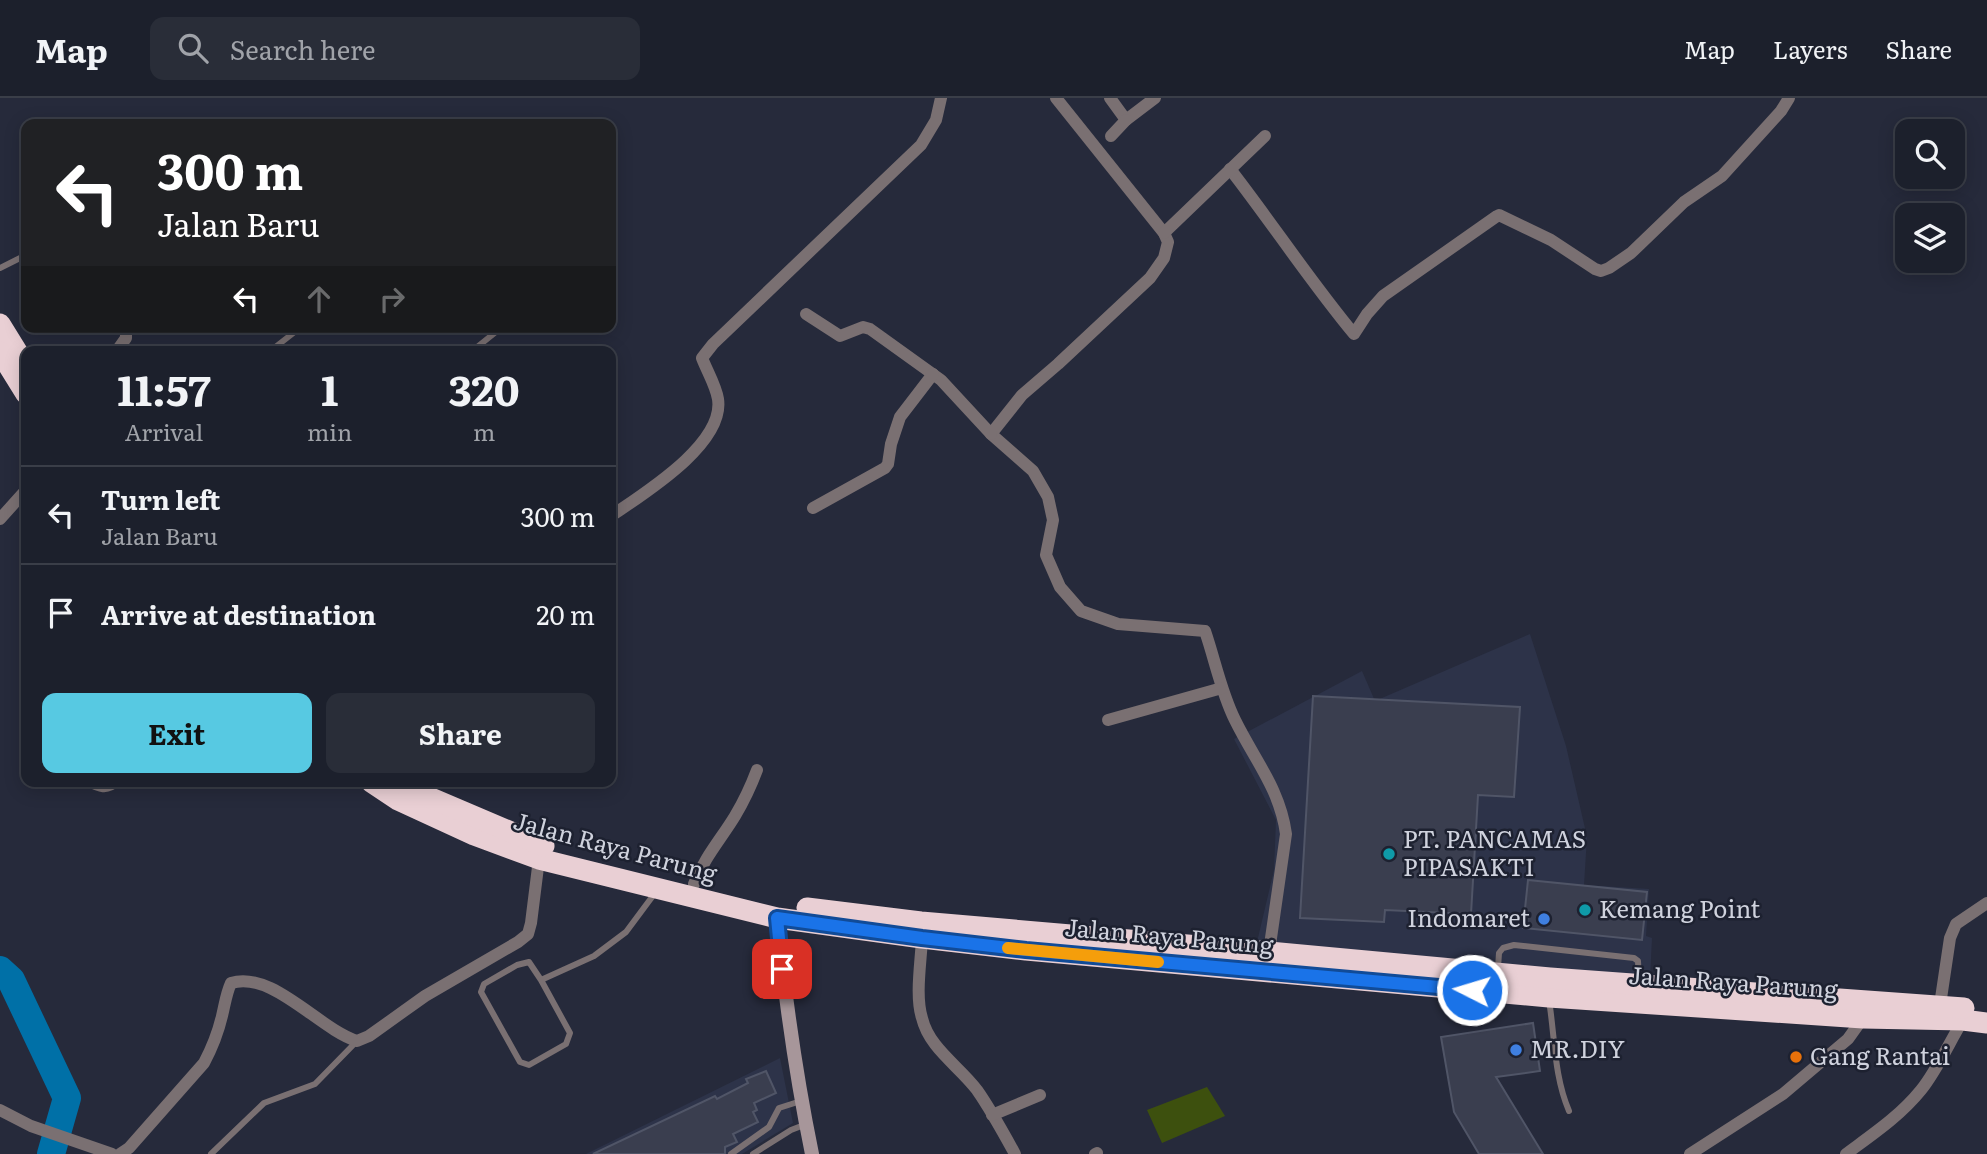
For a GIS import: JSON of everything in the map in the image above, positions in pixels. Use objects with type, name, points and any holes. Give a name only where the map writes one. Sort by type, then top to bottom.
[{"type":"highway","points":[[0,324],[21,358]]},
{"type":"highway","points":[[0,352],[21,386]]},
{"type":"highway","name":"Jalan Raya Parung","points":[[378,787],[398,800],[474,835],[539,859],[777,918],[1026,950],[1549,988],[1863,1018],[1987,1023]]},
{"type":"highway","name":"Jalan Raya Parung","points":[[407,787],[539,844],[777,904],[920,922],[1498,973],[1549,988],[1639,984],[1940,1005],[1987,1011]]},
{"type":"main road","points":[[777,918],[788,1019],[801,1101],[813,1154]]},
{"type":"street","points":[[616,512],[675,471],[714,428],[718,400],[702,358],[713,344],[921,145],[936,120],[941,98]]},
{"type":"street","points":[[991,434],[1022,395],[1150,278],[1167,250],[1168,242],[1164,233],[1056,98]]},
{"type":"street","points":[[1110,98],[1126,120]]},
{"type":"street","points":[[1111,136],[1126,120],[1155,98]]},
{"type":"street","points":[[1230,169],[1354,334],[1383,296],[1499,215],[1551,240],[1595,269],[1601,271],[1609,268],[1631,253],[1684,202],[1722,176],[1781,111],[1789,98]]},
{"type":"street","points":[[1164,233],[1265,136]]},
{"type":"street","points":[[806,314],[840,336],[863,327],[870,329],[941,380],[991,434],[1033,471],[1048,497],[1053,520],[1046,555],[1060,587],[1081,611],[1118,624],[1205,631],[1234,718],[1279,799],[1284,817],[1286,834],[1269,951]]},
{"type":"street","points":[[813,508],[885,468],[900,416],[933,374]]},
{"type":"street","points":[[0,519],[21,496]]},
{"type":"street","points":[[1108,720],[1222,688]]},
{"type":"street","points":[[694,884],[709,853],[744,802],[757,769]]},
{"type":"street","points":[[120,1154],[130,1149],[204,1063],[218,1031],[231,983],[250,980],[285,996],[344,1037],[357,1041],[369,1036],[425,996],[528,934],[539,859]]},
{"type":"street","points":[[1940,1005],[1950,938],[1956,924],[1987,903]]},
{"type":"street","points":[[922,938],[919,1009],[922,1022],[943,1054],[968,1079],[1015,1154]]},
{"type":"street","points":[[1690,1154],[1783,1094],[1848,1039],[1863,1018]]},
{"type":"street","points":[[1846,1154],[1908,1106],[1923,1088],[1963,1020]]},
{"type":"street","points":[[992,1115],[1040,1095]]},
{"type":"street","points":[[0,1110],[50,1133],[111,1154]]},
{"type":"lane","points":[[0,268],[21,258]]},
{"type":"lane","points":[[277,346],[293,333]]},
{"type":"lane","points":[[478,346],[495,333]]},
{"type":"lane","points":[[95,787],[102,790],[113,787]]},
{"type":"lane","points":[[541,980],[594,956],[626,932],[658,888]]},
{"type":"lane","points":[[1498,973],[1499,953],[1503,948],[1514,946],[1634,958],[1638,961],[1639,984]]},
{"type":"lane","points":[[529,962],[541,980],[570,1032],[566,1045],[529,1065],[520,1062],[481,992],[484,984],[517,965],[529,962]]},
{"type":"lane","points":[[1549,988],[1556,1068],[1569,1111]]},
{"type":"lane","points":[[211,1154],[264,1104],[315,1084],[357,1041]]},
{"type":"lane","points":[[731,1154],[769,1126],[779,1108],[801,1101]]},
{"type":"lane","points":[[753,1154],[791,1130],[806,1124]]},
{"type":"shaded area","points":[[1530,634],[1566,746],[1587,837],[1584,885],[1649,889],[1646,936],[1652,938],[1650,979],[1257,942],[1274,870],[1276,820],[1234,739],[1362,671],[1375,701]]},
{"type":"shaded area","points":[[780,1058],[793,1123],[742,1154],[586,1154]]},
{"type":"green space","points":[[1207,1087],[1225,1116],[1162,1143],[1147,1110]]},
{"type":"building","name":"PT. PANCAMAS PIPASAKTI","points":[[1313,696],[1520,707],[1514,797],[1478,795],[1471,914],[1385,910],[1384,922],[1300,918]]},
{"type":"building","name":"Kemang Point","points":[[1528,880],[1647,892],[1642,940],[1523,928]]},
{"type":"building","points":[[1533,1023],[1540,1071],[1496,1077],[1543,1154],[1479,1154],[1454,1112],[1441,1037]]},
{"type":"building","points":[[766,1071],[776,1093],[754,1103],[757,1110],[753,1112],[758,1122],[733,1134],[737,1142],[725,1147],[725,1154],[593,1154],[715,1096],[717,1099],[748,1083],[746,1079]]},
{"type":"waterway","points":[[0,970],[11,980],[67,1098],[51,1154]]},
{"type":"slow traffic","points":[[1008,948],[1158,962]]},
{"type":"place","name":"PT. PANCAMAS PIPASAKTI","points":[[1389,854]]},
{"type":"place","name":"Kemang Point","points":[[1585,910]]},
{"type":"place","name":"Indomaret","points":[[1544,919]]},
{"type":"place","name":"MR.DIY","points":[[1516,1050]]},
{"type":"place","name":"Gang Rantai","points":[[1796,1057]]},
{"type":"route","points":[[782,969],[777,918],[1026,950],[1472,990]]}]
